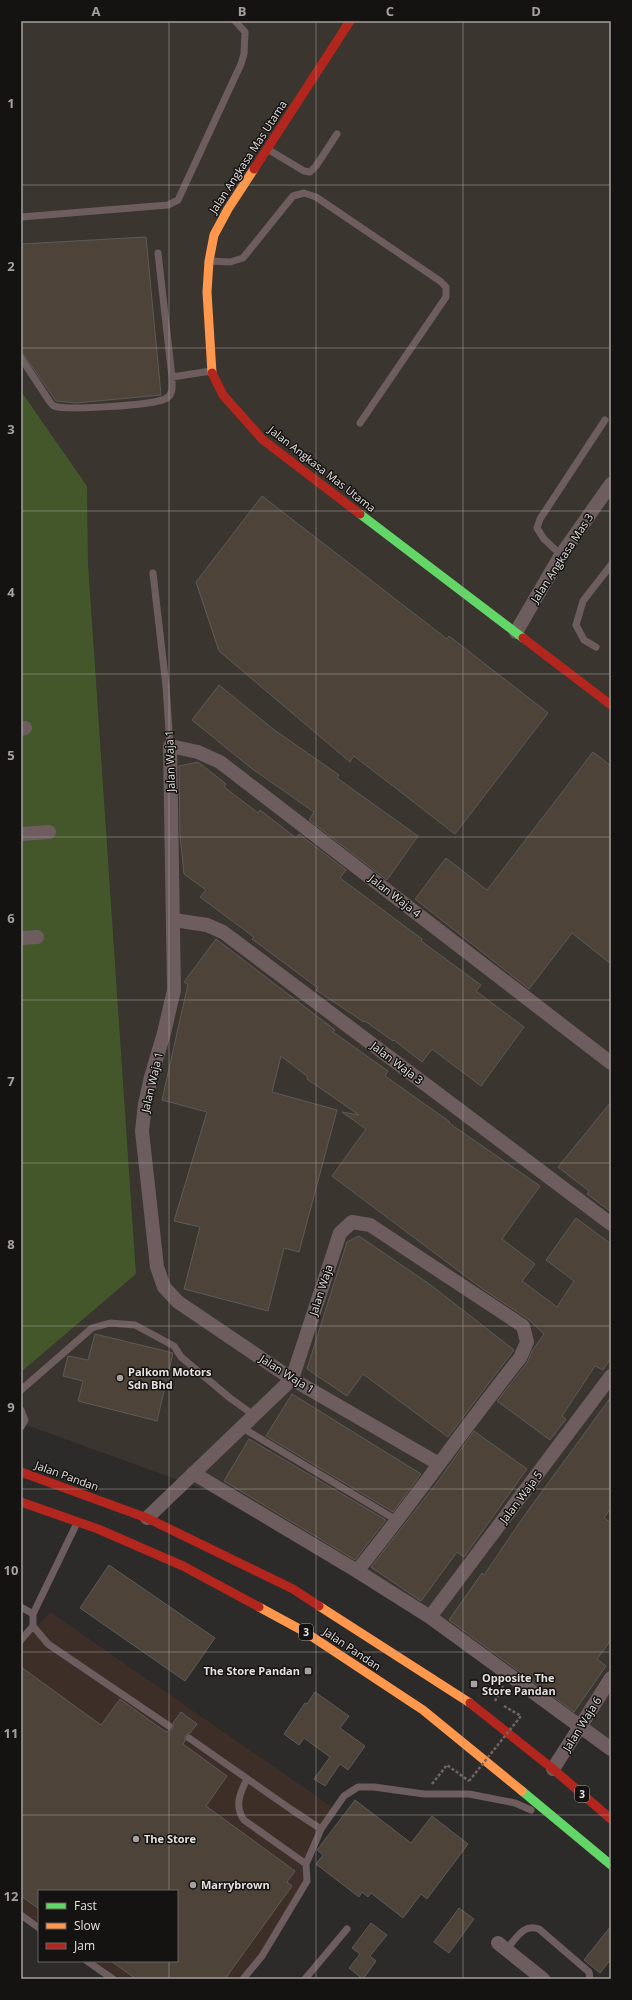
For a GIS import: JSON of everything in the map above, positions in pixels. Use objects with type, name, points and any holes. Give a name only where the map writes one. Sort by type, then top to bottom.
[{"type":"main road","name":"Jalan Angkasa Mas Utama","points":[[350,21],[228,209],[214,235],[207,292],[211,371],[223,395],[263,440],[611,706]]},
{"type":"main road","name":"Jalan Pandan","points":[[21,1472],[147,1518],[293,1589],[461,1696],[553,1769],[611,1819]]},
{"type":"main road","name":"Jalan Pandan","points":[[21,1502],[98,1528],[183,1566],[305,1632],[423,1710],[611,1865]]},
{"type":"street","name":"Jalan Angkasa Mas 3","points":[[516,632],[561,555],[610,486]]},
{"type":"street","name":"Jalan Waja 1","points":[[170,746],[174,990],[164,1033],[151,1077],[145,1104],[142,1131],[157,1267],[164,1287],[178,1302],[292,1379],[439,1464]]},
{"type":"street","name":"Jalan Waja 4","points":[[170,746],[198,752],[220,762],[611,1063]]},
{"type":"street","points":[[21,834],[49,832]]},
{"type":"street","name":"Jalan Waja 3","points":[[174,920],[207,925],[223,932],[611,1224]]},
{"type":"street","points":[[21,938],[37,937]]},
{"type":"street","name":"Jalan Waja","points":[[147,1518],[292,1379],[340,1233],[352,1222],[370,1225],[523,1326],[527,1342],[520,1358],[439,1464]]},
{"type":"street","name":"Jalan Waja 5","points":[[430,1618],[611,1376]]},
{"type":"street","points":[[357,1571],[398,1520],[439,1464]]},
{"type":"street","points":[[193,1473],[357,1571],[430,1618],[611,1749]]},
{"type":"street","name":"Jalan Waja 6","points":[[553,1769],[611,1678]]},
{"type":"street","points":[[502,1947],[542,1979]]},
{"type":"lane","points":[[21,217],[168,205],[178,200],[241,64],[244,54],[245,32],[235,21]]},
{"type":"lane","points":[[267,149],[304,171],[310,172],[316,166],[337,134]]},
{"type":"lane","points":[[210,261],[230,262],[243,258],[293,196],[304,193],[322,201],[440,281],[446,287],[446,297],[360,423]]},
{"type":"lane","points":[[21,358],[50,402],[55,406],[71,408],[141,404],[165,399],[173,388],[158,253]]},
{"type":"lane","points":[[172,377],[211,371]]},
{"type":"lane","points":[[561,555],[544,539],[537,528],[540,519],[606,420]]},
{"type":"lane","points":[[596,647],[584,640],[576,625],[582,601],[611,565]]},
{"type":"lane","name":"Jalan Waja 1","points":[[153,573],[166,686],[170,746]]},
{"type":"lane","points":[[21,1390],[92,1328],[110,1323],[135,1325],[174,1346],[181,1357],[230,1398],[255,1416]]},
{"type":"lane","points":[[21,1410],[24,1420],[21,1427]]},
{"type":"lane","points":[[241,1427],[398,1520]]},
{"type":"lane","points":[[77,1522],[33,1614],[34,1626],[48,1644],[169,1726]]},
{"type":"lane","points":[[21,1607],[33,1614]]},
{"type":"lane","points":[[21,1640],[34,1626]]},
{"type":"lane","points":[[189,1738],[321,1829]]},
{"type":"lane","points":[[248,1779],[241,1791],[238,1805],[239,1813],[244,1820],[306,1864]]},
{"type":"lane","points":[[243,1979],[262,1956],[307,1881],[306,1864],[321,1829],[344,1796],[358,1787],[374,1787],[424,1794],[469,1794],[515,1803],[557,1821]]},
{"type":"lane","points":[[21,1915],[38,1927]]},
{"type":"lane","points":[[502,1947],[526,1928],[532,1926],[539,1929],[589,1972],[590,1979]]},
{"type":"lane","points":[[305,1979],[347,1929]]},
{"type":"lane","points":[[88,1962],[113,1979]]},
{"type":"path","points":[[485,1715],[510,1675]]},
{"type":"path","points":[[424,1794],[447,1765],[469,1781],[521,1716],[495,1700]]},
{"type":"shaded area","points":[[21,21],[611,21],[611,1748],[382,1592],[206,1490],[21,1423],[21,1372],[136,1273],[88,562],[87,486],[21,391]]},
{"type":"shaded area","name":"The Store","points":[[50,1612],[332,1807],[314,1834],[302,1865],[304,1879],[258,1956],[239,1979],[120,1979],[95,1962],[178,1962],[178,1890],[38,1890],[38,1922],[21,1911],[21,1645]]},
{"type":"green space","points":[[21,391],[87,486],[88,562],[136,1274],[21,1372]]},
{"type":"building","points":[[146,237],[161,395],[76,403],[56,401],[21,351],[21,244]]},
{"type":"building","points":[[262,496],[447,639],[449,636],[548,713],[455,834],[354,756],[350,762],[219,651],[196,582]]},
{"type":"building","points":[[219,685],[273,729],[339,775],[337,778],[418,836],[387,880],[309,820],[314,812],[251,768],[192,720]]},
{"type":"building","points":[[593,752],[611,766],[611,964],[572,933],[529,989],[415,899],[446,858],[487,890]]},
{"type":"building","points":[[198,762],[226,784],[224,787],[258,813],[260,810],[296,838],[299,834],[346,870],[340,878],[422,939],[421,941],[481,985],[476,991],[524,1027],[481,1086],[432,1049],[422,1062],[394,1040],[393,1041],[365,1021],[364,1022],[316,990],[318,988],[252,939],[254,937],[200,897],[206,890],[184,874],[180,835],[179,766]]},
{"type":"building","points":[[216,939],[335,1030],[333,1032],[388,1071],[385,1076],[450,1122],[449,1123],[540,1186],[502,1239],[535,1264],[522,1281],[557,1307],[574,1281],[546,1260],[576,1218],[611,1244],[611,1358],[603,1370],[595,1366],[562,1416],[566,1419],[550,1440],[497,1401],[527,1363],[532,1351],[544,1334],[528,1319],[484,1290],[332,1176],[366,1129],[342,1112],[359,1115],[307,1079],[308,1077],[281,1056],[272,1092],[337,1110],[299,1252],[284,1248],[268,1311],[184,1289],[200,1227],[174,1221],[207,1112],[162,1100],[188,984],[184,982]]},
{"type":"building","points":[[611,1102],[611,1212],[587,1194],[589,1191],[558,1167]]},
{"type":"building","points":[[359,1236],[432,1286],[514,1350],[448,1437],[363,1374],[347,1396],[307,1369],[347,1242]]},
{"type":"building","name":"Palkom Motors Sdn Bhd","points":[[95,1334],[173,1353],[157,1421],[78,1401],[83,1381],[63,1376],[68,1356],[88,1360]]},
{"type":"building","points":[[292,1394],[421,1474],[393,1512],[266,1436]]},
{"type":"building","points":[[611,1397],[611,1508],[604,1518],[611,1523],[611,1640],[597,1659],[606,1666],[574,1712],[449,1620],[482,1573],[484,1575],[522,1519]]},
{"type":"building","points":[[474,1431],[527,1469],[464,1557],[457,1552],[421,1601],[371,1567],[436,1484]]},
{"type":"building","points":[[249,1439],[386,1520],[355,1560],[224,1481]]},
{"type":"building","points":[[109,1565],[215,1638],[185,1681],[80,1608]]},
{"type":"building","name":"The Store","points":[[21,1667],[101,1725],[120,1699],[166,1732],[173,1729],[173,1723],[181,1712],[197,1724],[190,1733],[185,1735],[185,1741],[183,1744],[227,1776],[206,1806],[295,1871],[287,1882],[292,1886],[225,1979],[136,1979],[112,1962],[178,1962],[178,1890],[38,1890],[38,1908],[21,1896]]},
{"type":"building","points":[[315,1692],[349,1716],[340,1728],[365,1746],[348,1770],[340,1764],[325,1786],[314,1779],[330,1757],[304,1738],[299,1745],[284,1734],[305,1703],[307,1704]]},
{"type":"building","points":[[355,1800],[411,1843],[432,1816],[468,1844],[427,1899],[421,1894],[403,1918],[371,1893],[368,1897],[362,1892],[359,1897],[316,1864],[323,1855],[317,1850]]},
{"type":"building","points":[[459,1908],[474,1919],[449,1953],[434,1942]]},
{"type":"building","points":[[371,1923],[387,1935],[370,1956],[376,1961],[363,1979],[349,1968],[360,1954],[352,1948]]},
{"type":"building","points":[[611,1926],[611,1959],[600,1973],[584,1960]]},
{"type":"traffic: fast","points":[[360,514],[523,638]]},
{"type":"traffic: fast","points":[[522,1791],[611,1865]]},
{"type":"traffic: slow","points":[[212,373],[207,292],[209,261],[214,235],[228,209],[254,169]]},
{"type":"traffic: slow","points":[[319,1606],[470,1703]]},
{"type":"traffic: slow","points":[[259,1607],[305,1632],[423,1710],[522,1791]]},
{"type":"traffic: jam","points":[[254,169],[350,21]]},
{"type":"traffic: jam","points":[[212,373],[223,395],[263,440],[360,514]]},
{"type":"traffic: jam","points":[[523,638],[611,705]]},
{"type":"traffic: jam","points":[[21,1472],[147,1518],[293,1589],[319,1606]]},
{"type":"traffic: jam","points":[[21,1502],[98,1529],[183,1566],[259,1607]]},
{"type":"traffic: jam","points":[[470,1703],[553,1769],[611,1819]]},
{"type":"place","name":"Palkom Motors Sdn Bhd","points":[[120,1378]]},
{"type":"place","name":"The Store Pandan","points":[[308,1671]]},
{"type":"place","name":"Opposite The Store Pandan","points":[[474,1684]]},
{"type":"place","name":"The Store","points":[[136,1839]]},
{"type":"place","name":"Marrybrown","points":[[193,1885]]}]
